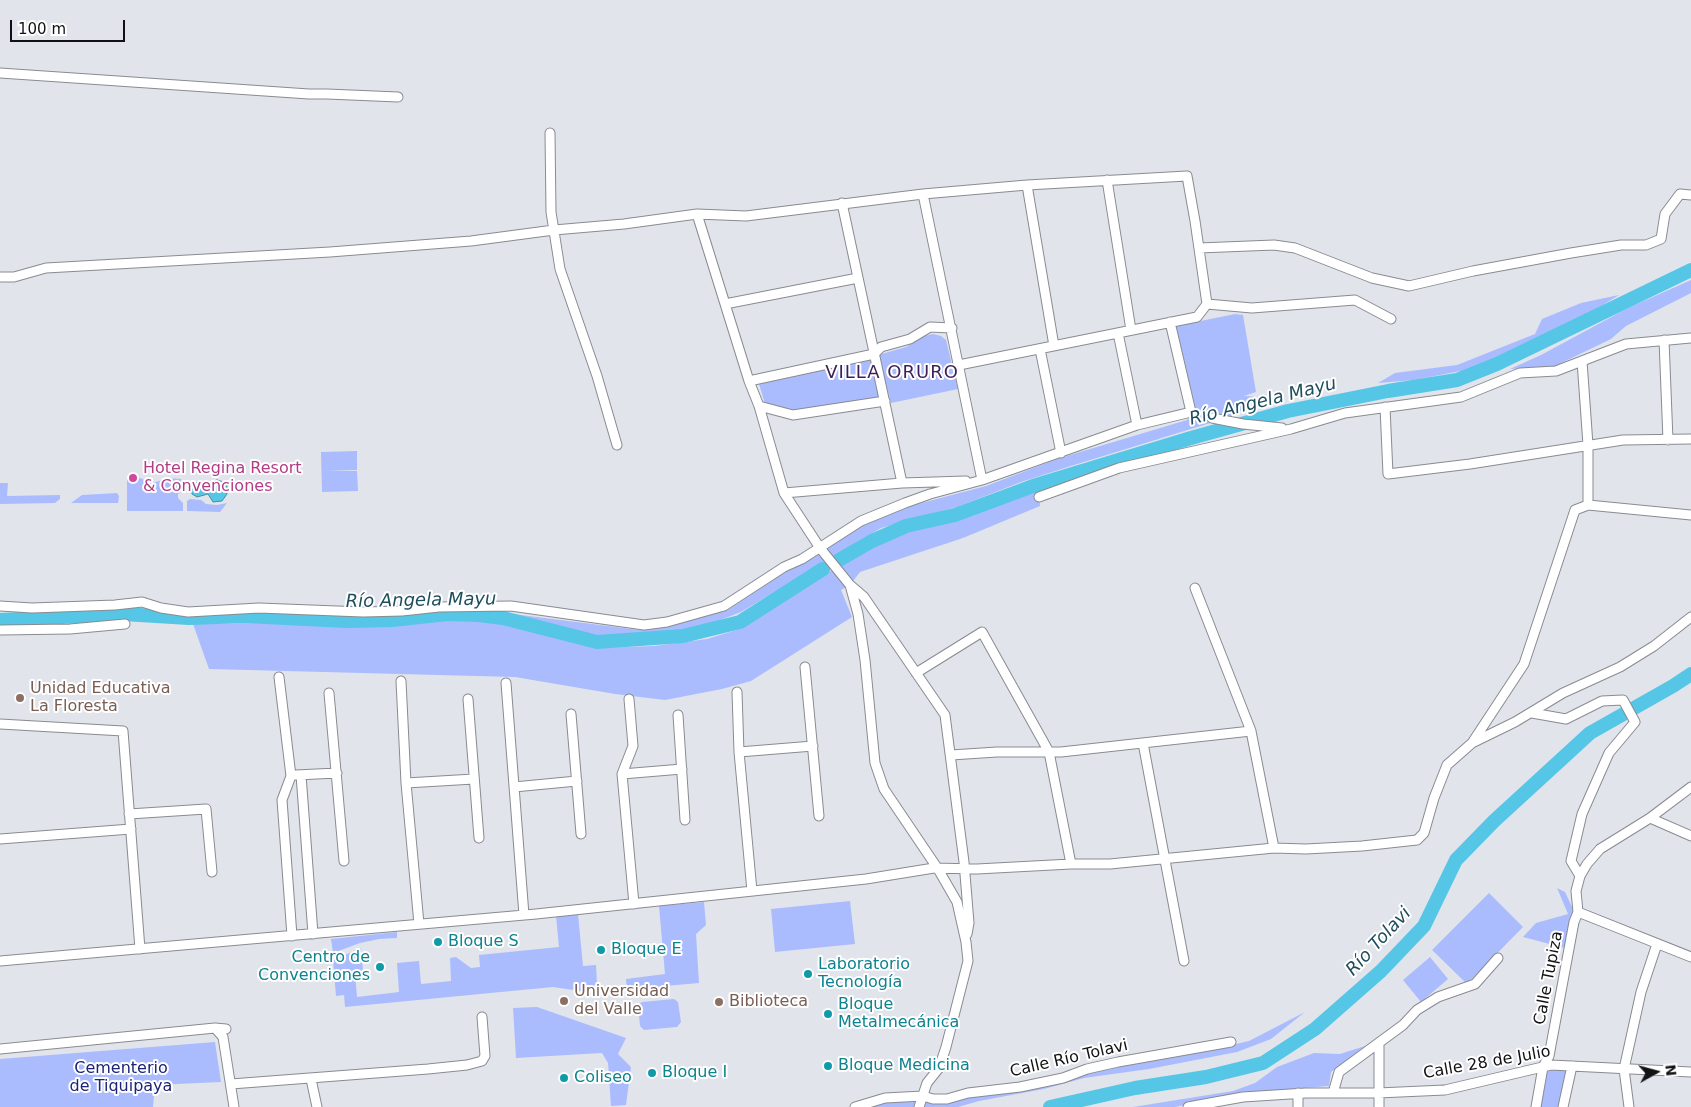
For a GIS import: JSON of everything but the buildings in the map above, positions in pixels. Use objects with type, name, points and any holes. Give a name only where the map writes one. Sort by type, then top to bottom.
[{"type":"street","points":[[0,74],[309,94],[398,97]]},
{"type":"street","points":[[550,132],[550,212],[560,269],[597,376],[617,445]]},
{"type":"street","points":[[0,277],[14,277],[46,268],[339,251],[472,241],[697,214],[746,216],[923,194],[1186,176],[1207,304],[1197,317],[960,365]]},
{"type":"street","points":[[1106,180],[1131,330]]},
{"type":"street","points":[[1027,186],[1054,346]]},
{"type":"street","points":[[923,194],[960,365],[982,480]]},
{"type":"street","points":[[1199,248],[1274,245],[1295,248],[1372,278],[1409,286],[1473,271],[1571,252],[1621,245],[1646,245],[1661,239],[1665,214],[1680,194],[1691,195]]},
{"type":"street","points":[[842,203],[902,483]]},
{"type":"street","points":[[697,214],[749,381],[759,406],[784,493],[820,548],[850,585],[864,597],[946,715],[965,869],[968,923],[966,942]]},
{"type":"street","points":[[725,304],[858,278]]},
{"type":"street","points":[[1207,304],[1252,308],[1355,300],[1391,320]]},
{"type":"street","points":[[0,606],[32,608],[115,605],[142,602],[161,608],[188,612],[259,608],[402,612],[439,607],[511,606],[644,625],[667,622],[724,606],[861,521],[930,494],[982,480],[1137,425],[1191,412],[1170,322]]},
{"type":"street","points":[[749,381],[874,354],[881,347],[910,339],[930,328],[952,328]]},
{"type":"street","points":[[1118,333],[1137,425]]},
{"type":"street","points":[[1039,497],[1119,468],[1291,429],[1345,413],[1461,397],[1520,373],[1556,371],[1626,344],[1691,338]]},
{"type":"street","points":[[1664,340],[1668,440]]},
{"type":"street","points":[[1040,349],[1061,453]]},
{"type":"street","points":[[1582,361],[1588,445],[1588,505]]},
{"type":"street","points":[[759,406],[793,415],[885,401]]},
{"type":"street","points":[[1385,407],[1388,474],[1470,464],[1622,440],[1691,439]]},
{"type":"street","points":[[1212,418],[1243,424],[1291,429]]},
{"type":"street","points":[[784,493],[902,483],[982,480]]},
{"type":"street","points":[[0,961],[524,915],[866,879],[938,868],[965,869],[1110,864],[1274,848],[1306,849],[1362,846],[1417,840],[1424,833],[1434,798],[1447,766],[1472,743],[1524,664],[1575,510],[1588,505],[1691,515]]},
{"type":"street","points":[[850,585],[858,614],[865,660],[875,763],[884,789],[938,868],[958,902],[966,942],[968,961],[946,1047],[939,1068],[927,1084],[919,1107]]},
{"type":"street","points":[[1195,588],[1251,731],[1274,848]]},
{"type":"street","points":[[1472,743],[1516,722],[1563,694],[1620,667],[1654,646],[1691,617]]},
{"type":"street","points":[[0,630],[70,629],[125,624]]},
{"type":"street","points":[[916,673],[982,632],[1049,752],[1071,864]]},
{"type":"street","points":[[805,667],[819,816]]},
{"type":"street","points":[[279,677],[291,776],[282,800],[292,936]]},
{"type":"street","points":[[401,681],[406,783],[418,924]]},
{"type":"street","points":[[506,683],[524,915]]},
{"type":"street","points":[[737,692],[739,752],[752,891]]},
{"type":"street","points":[[329,693],[344,861]]},
{"type":"street","points":[[468,699],[479,838]]},
{"type":"street","points":[[629,699],[633,746],[622,774],[634,904]]},
{"type":"street","points":[[1532,712],[1566,719],[1602,701],[1623,700],[1635,722],[1609,753],[1582,814],[1571,861],[1580,876],[1600,849],[1650,818],[1691,787]]},
{"type":"street","points":[[571,714],[581,834]]},
{"type":"street","points":[[678,716],[685,820]]},
{"type":"street","points":[[0,724],[123,731],[140,949]]},
{"type":"street","points":[[951,755],[997,752],[1049,752],[1251,731]]},
{"type":"street","points":[[1143,743],[1184,961]]},
{"type":"street","points":[[739,752],[813,746]]},
{"type":"street","points":[[622,774],[682,769]]},
{"type":"street","points":[[291,776],[337,773]]},
{"type":"street","points":[[301,775],[313,934]]},
{"type":"street","points":[[406,783],[474,778]]},
{"type":"street","points":[[514,787],[577,781]]},
{"type":"street","points":[[130,814],[206,809],[212,872]]},
{"type":"street","points":[[1650,818],[1691,836]]},
{"type":"street","points":[[0,840],[130,830]]},
{"type":"street","name":"Calle Tupiza","points":[[1536,1107],[1543,1067],[1549,1056],[1574,922],[1578,912],[1576,890],[1580,876]]},
{"type":"street","points":[[1578,912],[1691,957]]},
{"type":"street","points":[[1629,1107],[1624,1069],[1641,992],[1657,944]]},
{"type":"street","points":[[1333,1093],[1339,1072],[1403,1025],[1417,1010],[1438,997],[1475,984],[1498,958]]},
{"type":"street","points":[[231,1084],[428,1069],[467,1065],[482,1061],[485,1056],[482,1017]]},
{"type":"street","points":[[0,1049],[226,1026]]},
{"type":"street","points":[[215,1028],[223,1037],[234,1107]]},
{"type":"street","name":"Calle Río Tolavi","points":[[855,1107],[885,1098],[923,1096],[933,1099],[947,1099],[977,1091],[1020,1087],[1128,1060],[1231,1042]]},
{"type":"street","points":[[1378,1044],[1379,1107]]},
{"type":"street","name":"Calle 28 de Julio","points":[[1378,1093],[1445,1090],[1551,1064],[1691,1072]]},
{"type":"street","points":[[1563,1107],[1572,1066]]},
{"type":"street","points":[[311,1079],[317,1107]]},
{"type":"street","points":[[1188,1107],[1220,1104],[1243,1097],[1298,1093],[1378,1093]]},
{"type":"street","points":[[1298,1093],[1298,1107]]},
{"type":"green space","points":[[1691,280],[1691,293],[1626,326],[1611,339],[1553,367],[1510,369],[1541,355],[1628,308]]},
{"type":"green space","points":[[1619,295],[1592,312],[1471,369],[1414,380],[1378,383],[1395,373],[1457,365],[1535,334],[1542,319],[1581,303]]},
{"type":"green space","points":[[1235,314],[1243,315],[1256,392],[1244,396],[1260,397],[1233,416],[1021,482],[957,507],[881,528],[741,612],[715,622],[682,631],[599,637],[505,613],[640,630],[659,628],[728,610],[787,571],[815,557],[860,526],[914,505],[986,486],[1060,458],[1187,420],[1196,410],[1176,326]]},
{"type":"green space","points":[[933,334],[941,336],[946,340],[958,389],[891,403],[878,355],[906,347],[924,336]]},
{"type":"green space","points":[[871,360],[879,397],[795,411],[765,404],[759,384]]},
{"type":"green space","points":[[357,451],[357,470],[326,471],[357,471],[358,491],[322,492],[321,452]]},
{"type":"green space","points":[[137,477],[153,483],[168,478],[181,479],[183,486],[178,494],[178,498],[183,503],[183,511],[127,511],[127,479]]},
{"type":"green space","points":[[0,483],[8,483],[7,496],[60,495],[60,499],[55,503],[0,504]]},
{"type":"green space","points":[[1039,490],[1040,506],[963,538],[860,572],[850,585],[841,590],[852,617],[751,681],[722,689],[665,700],[615,694],[515,677],[209,669],[193,624],[256,623],[352,626],[404,625],[437,620],[464,620],[502,623],[597,648],[654,646],[707,639],[743,628],[816,579],[873,546],[904,533],[961,518],[1015,493]]},
{"type":"green space","points":[[117,493],[119,496],[118,503],[71,503],[82,495]]},
{"type":"green space","points":[[190,499],[201,500],[206,504],[217,505],[227,503],[220,512],[187,511],[187,501]]},
{"type":"green space","points":[[1557,888],[1565,892],[1573,909],[1565,948],[1523,937],[1536,923],[1568,914]]},
{"type":"green space","points":[[1489,893],[1523,927],[1467,984],[1432,950]]},
{"type":"green space","points":[[850,901],[855,944],[775,952],[771,909]]},
{"type":"green space","points":[[704,902],[706,925],[696,934],[699,983],[642,988],[627,992],[626,979],[665,974],[659,906]]},
{"type":"green space","points":[[578,914],[583,966],[596,965],[597,983],[587,992],[553,987],[345,1007],[344,995],[336,996],[333,960],[361,948],[363,971],[355,972],[357,997],[399,992],[397,963],[419,961],[421,984],[451,981],[450,958],[456,957],[471,968],[480,967],[479,955],[559,947],[556,916]]},
{"type":"green space","points":[[397,932],[397,938],[360,943],[333,953],[331,939]]},
{"type":"green space","points":[[1430,957],[1448,979],[1421,1002],[1403,980]]},
{"type":"green space","points":[[674,999],[678,1002],[681,1022],[677,1027],[644,1030],[640,1026],[638,1005],[642,1002]]},
{"type":"green space","points":[[537,1007],[626,1038],[618,1054],[631,1067],[626,1105],[611,1106],[608,1063],[602,1053],[516,1058],[513,1008]]},
{"type":"green space","points":[[1305,1012],[1271,1039],[1237,1052],[1149,1069],[1084,1078],[1044,1089],[979,1101],[958,1107],[870,1107],[892,1100],[948,1102],[969,1096],[1161,1057],[1214,1049],[1249,1041]]},
{"type":"green space","name":"Cementerio de Tiquipaya","points":[[215,1042],[221,1082],[155,1085],[153,1107],[0,1107],[0,1059]]},
{"type":"green space","points":[[1365,1046],[1331,1072],[1329,1086],[1254,1092],[1175,1107],[1133,1107],[1233,1091],[1255,1083],[1277,1067],[1314,1053],[1340,1054]]},
{"type":"green space","points":[[1551,1069],[1566,1070],[1559,1107],[1540,1107],[1546,1072]]},
{"type":"shaded area","points":[[217,480],[227,483],[227,494],[222,501],[213,502],[208,494],[197,497],[192,494],[191,489],[196,483],[208,484]]},
{"type":"waterway","name":"Río Angela Mayu","points":[[839,560],[872,541],[906,526],[955,515],[1033,486],[1191,438],[1288,411],[1388,391],[1457,380],[1497,364],[1691,270]]},
{"type":"waterway","name":"Río Angela Mayu","points":[[0,620],[123,614],[189,618],[245,616],[347,621],[392,620],[447,614],[479,615],[503,618],[597,642],[683,636],[740,622],[823,569]]},
{"type":"waterway","name":"Río Tolavi","points":[[1050,1107],[1135,1088],[1206,1077],[1263,1063],[1315,1029],[1381,971],[1424,926],[1456,860],[1494,821],[1590,733],[1691,674]]},
{"type":"place","name":"Hotel Regina Resort & Convenciones","points":[[133,478]]},
{"type":"place","name":"Unidad Educativa La Floresta","points":[[20,698]]},
{"type":"place","name":"Bloque S","points":[[438,942]]},
{"type":"place","name":"Bloque E","points":[[601,950]]},
{"type":"place","name":"Centro de Convenciones","points":[[380,967]]},
{"type":"place","name":"Laboratorio Tecnología","points":[[808,974]]},
{"type":"place","name":"Universidad del Valle","points":[[564,1001]]},
{"type":"place","name":"Biblioteca","points":[[719,1002]]},
{"type":"place","name":"Bloque Metalmecánica","points":[[828,1014]]},
{"type":"place","name":"Bloque Medicina","points":[[828,1066]]},
{"type":"place","name":"Bloque I","points":[[652,1073]]},
{"type":"place","name":"Coliseo","points":[[564,1078]]},
{"type":"district","name":"VILLA ORURO","points":[[892,373]]}]
